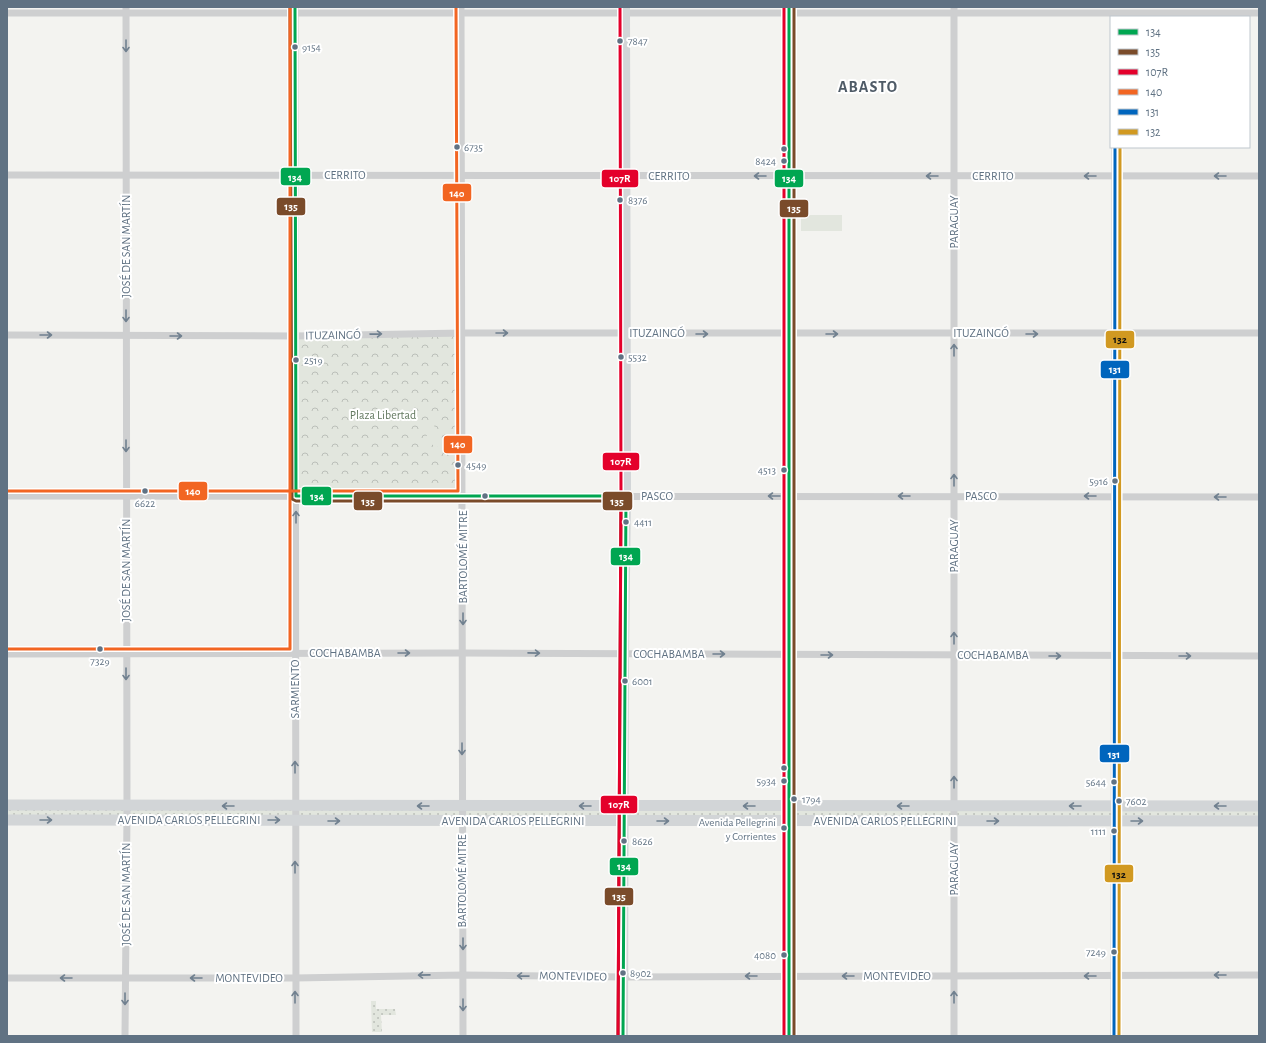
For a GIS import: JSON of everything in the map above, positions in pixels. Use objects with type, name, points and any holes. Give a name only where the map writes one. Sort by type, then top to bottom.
[{"type":"main road","points":[[623,1036],[626,496],[624,333],[625,10]]},
{"type":"main road","points":[[789,1036],[788,496],[790,10]]},
{"type":"main road","name":"AVENIDA CARLOS PELLEGRINI","points":[[7,805],[1259,806]]},
{"type":"main road","name":"AVENIDA CARLOS PELLEGRINI","points":[[7,820],[1259,821]]},
{"type":"street","points":[[7,13],[126,10],[954,10],[1259,13]]},
{"type":"street","name":"JOSÉ DE SAN MARTÍN","points":[[125,1036],[127,820],[126,10]]},
{"type":"street","name":"SARMIENTO","points":[[295,10],[296,1036]]},
{"type":"street","name":"BARTOLOMÉ MITRE","points":[[461,10],[464,496],[462,652],[463,1036]]},
{"type":"street","name":"PARAGUAY","points":[[954,10],[954,1036]]},
{"type":"street","points":[[1114,1036],[1115,148]]},
{"type":"street","name":"CERRITO","points":[[7,175],[1259,176]]},
{"type":"street","name":"ITUZAINGÓ","points":[[7,335],[295,336],[463,333],[1259,334]]},
{"type":"street","name":"PASCO","points":[[7,496],[1259,497]]},
{"type":"street","name":"COCHABAMBA","points":[[7,654],[295,654],[462,652],[1259,656]]},
{"type":"street","name":"MONTEVIDEO","points":[[7,978],[295,978],[463,975],[624,977],[1259,975]]},
{"type":"green space","points":[[801,215],[842,215],[842,231],[801,231]]},
{"type":"green space","name":"Plaza Libertad","points":[[463,333],[463,496],[296,496],[295,336]]},
{"type":"green space","points":[[433,425],[438,430],[435,438],[437,440],[443,437],[445,439],[440,448],[433,445],[426,438],[429,428]]},
{"type":"green space","points":[[7,805],[1259,806],[1259,821],[7,820]]},
{"type":"green space","points":[[371,1001],[376,1001],[376,1009],[395,1009],[396,1015],[381,1015],[382,1032],[372,1032]]},
{"type":"transit line","name":"135","points":[[290,7],[292,499],[296,501],[621,501],[618,1036]]},
{"type":"transit line","name":"140","points":[[7,649],[290,649],[290,7]]},
{"type":"transit line","name":"134","points":[[295,7],[296,496],[626,496],[623,1036]]},
{"type":"transit line","name":"140","points":[[7,491],[458,491],[456,7]]},
{"type":"transit line","name":"107R","points":[[618,1036],[621,496],[620,7]]},
{"type":"transit line","name":"107R","points":[[784,7],[784,1036]]},
{"type":"transit line","name":"134","points":[[789,7],[789,1036]]},
{"type":"transit line","name":"135","points":[[794,7],[794,1036]]},
{"type":"transit line","name":"131","points":[[1114,1036],[1115,148]]},
{"type":"transit line","name":"132","points":[[1119,1036],[1120,148]]},
{"type":"place","name":"7847","points":[[620,41]]},
{"type":"place","name":"9154","points":[[295,47]]},
{"type":"place","name":"6735","points":[[457,147]]},
{"type":"place","name":"8424","points":[[784,161]]},
{"type":"place","name":"8376","points":[[620,200]]},
{"type":"place","name":"5532","points":[[621,357]]},
{"type":"place","name":"2519","points":[[296,360]]},
{"type":"place","name":"4549","points":[[458,465]]},
{"type":"place","name":"4513","points":[[784,470]]},
{"type":"place","name":"5916","points":[[1115,481]]},
{"type":"place","name":"6622","points":[[145,491]]},
{"type":"place","name":"4411","points":[[626,522]]},
{"type":"place","name":"7329","points":[[100,649]]},
{"type":"place","name":"6001","points":[[625,681]]},
{"type":"place","name":"5934","points":[[784,781]]},
{"type":"place","name":"5644","points":[[1114,782]]},
{"type":"place","name":"1794","points":[[794,799]]},
{"type":"place","name":"7602","points":[[1119,801]]},
{"type":"place","name":"Avenida Pellegrini y Corrientes","points":[[784,828]]},
{"type":"place","name":"1111","points":[[1114,831]]},
{"type":"place","name":"8626","points":[[624,841]]},
{"type":"place","name":"7249","points":[[1114,952]]},
{"type":"place","name":"4080","points":[[784,955]]},
{"type":"place","name":"8902","points":[[623,973]]},
{"type":"district","name":"ABASTO","points":[[868,86]]}]
